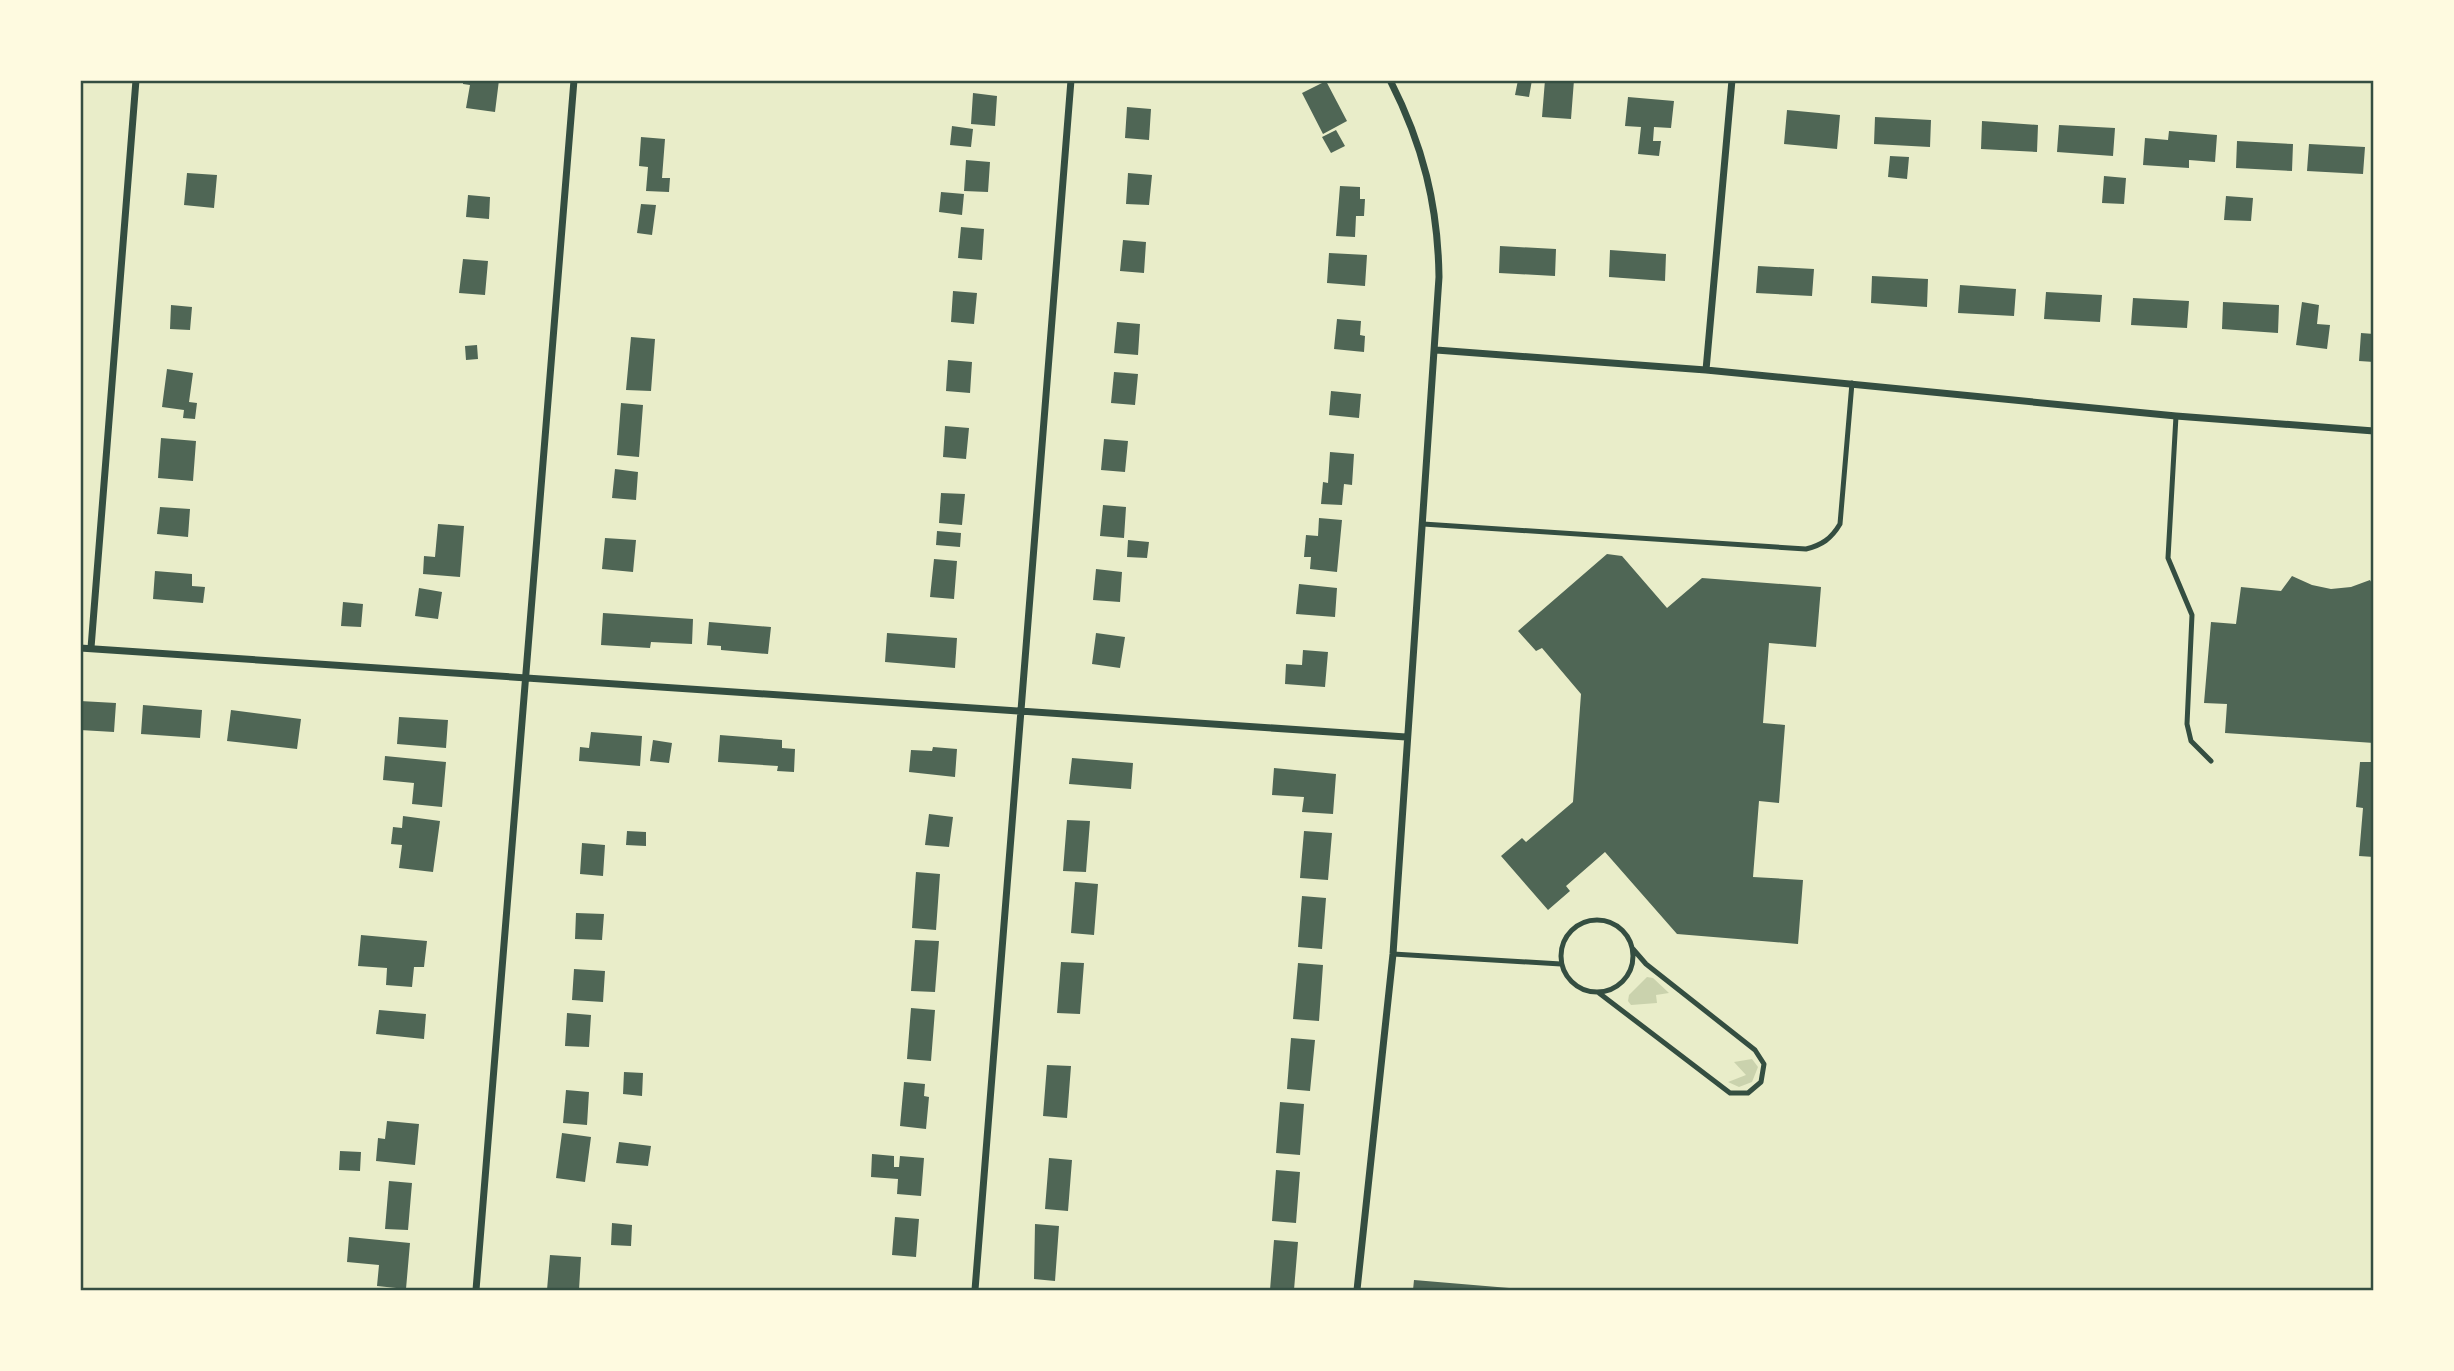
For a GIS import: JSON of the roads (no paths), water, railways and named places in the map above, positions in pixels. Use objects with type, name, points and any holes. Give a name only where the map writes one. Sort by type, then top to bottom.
[{"type":"street","points":[[91,648],[136,80]]},
{"type":"street","points":[[476,1290],[575,80]]},
{"type":"street","points":[[975,1290],[1071,80]]},
{"type":"street","points":[[1357,1290],[1393,954],[1439,277],[1435,206],[1420,146],[1390,80]]},
{"type":"street","points":[[1706,370],[1732,80]]},
{"type":"street","points":[[1436,350],[1706,370],[2176,416],[2374,431]]},
{"type":"street","points":[[80,648],[525,680],[1406,737]]},
{"type":"lane","points":[[1423,524],[1806,549],[1821,545],[1832,537],[1840,524],[1852,383]]},
{"type":"lane","points":[[2176,416],[2168,558],[2192,615],[2187,724],[2191,741],[2211,761]]},
{"type":"lane","points":[[1595,920],[1620,928],[1633,949],[1647,964],[1755,1050],[1764,1064],[1761,1082],[1748,1093],[1730,1093],[1599,993],[1575,985],[1561,964],[1565,939],[1583,923],[1595,920]]},
{"type":"lane","points":[[1599,993],[1612,990],[1629,974],[1633,949]]},
{"type":"lane","points":[[1393,954],[1561,964]]}]
